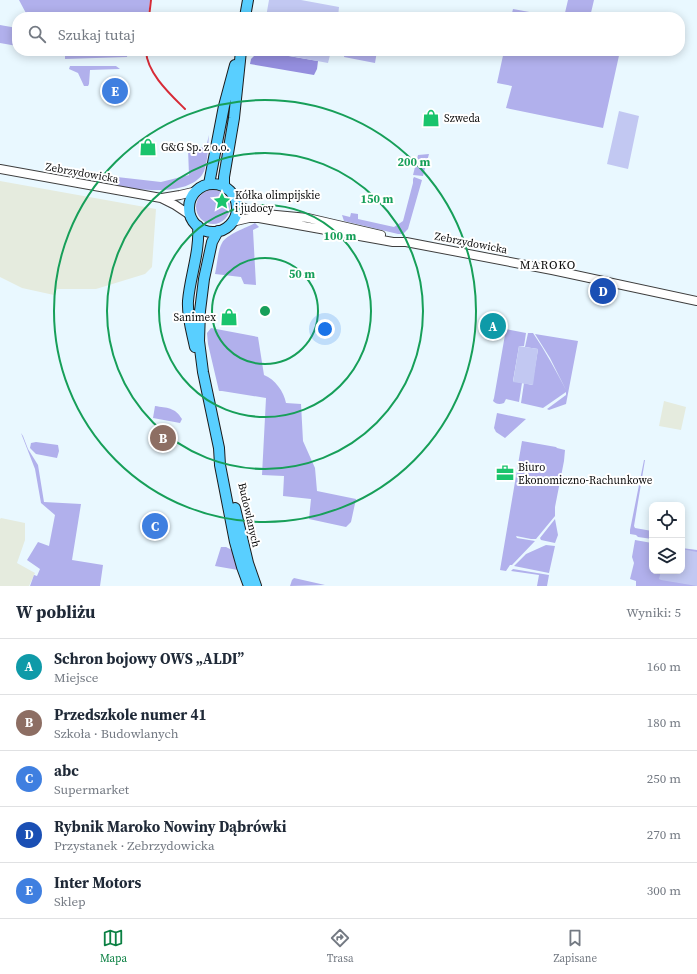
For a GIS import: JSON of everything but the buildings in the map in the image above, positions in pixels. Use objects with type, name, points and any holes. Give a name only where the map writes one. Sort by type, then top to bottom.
[{"type":"main road","points":[[246,12],[248,0]]},
{"type":"main road","points":[[209,184],[224,106],[239,56]]},
{"type":"main road","points":[[224,187],[224,177],[234,114],[240,56]]},
{"type":"main road","points":[[209,184],[224,187],[231,193],[236,204],[232,222],[225,228],[218,231],[206,230],[198,226],[190,215],[190,200],[201,187],[209,184]]},
{"type":"main road","name":"Budowlanych","points":[[198,226],[198,243],[189,289],[188,309],[196,353],[203,372]]},
{"type":"main road","name":"Budowlanych","points":[[218,231],[211,245],[201,299],[199,341],[203,372],[219,448],[220,465],[235,542],[249,586]]},
{"type":"main road","name":"Budowlanych","points":[[219,448],[225,463],[249,568],[256,586]]},
{"type":"street","name":"Zebrzydowicka","points":[[0,170],[161,198],[190,215]]},
{"type":"street","name":"Zebrzydowicka","points":[[161,198],[197,191]]},
{"type":"street","name":"Zebrzydowicka","points":[[236,204],[253,213],[321,221],[406,242],[546,268],[697,301]]},
{"type":"street","name":"Zebrzydowicka","points":[[232,222],[259,218],[393,242],[406,242]]},
{"type":"shaded area","points":[[19,0],[150,0],[149,12],[25,12]]},
{"type":"shaded area","points":[[269,0],[301,0],[339,7],[338,12],[267,12]]},
{"type":"shaded area","points":[[568,0],[594,0],[591,12],[565,12]]},
{"type":"shaded area","points":[[513,9],[530,12],[512,12]]},
{"type":"shaded area","points":[[0,25],[12,27],[12,45],[0,43]]},
{"type":"shaded area","points":[[65,56],[127,56],[127,57],[65,59]]},
{"type":"shaded area","points":[[254,56],[288,56],[318,61],[317,69],[314,75],[250,64],[251,59]]},
{"type":"shaded area","points":[[290,56],[330,56],[328,63]]},
{"type":"shaded area","points":[[344,56],[376,56],[375,63]]},
{"type":"shaded area","points":[[503,56],[619,56],[603,128],[506,108],[512,86],[497,83]]},
{"type":"shaded area","points":[[70,66],[116,66],[120,69],[90,70],[89,84],[88,86],[84,86],[78,73],[69,69]]},
{"type":"shaded area","points":[[619,111],[639,116],[628,169],[607,164]]},
{"type":"shaded area","points":[[209,135],[207,161],[204,171],[196,181],[189,185],[172,189],[154,190],[126,188],[115,183],[115,179],[117,177],[161,182],[189,175],[188,149],[206,147]]},
{"type":"shaded area","points":[[429,154],[423,176],[413,175],[418,155]]},
{"type":"shaded area","points":[[414,177],[422,180],[408,229],[403,234],[344,221],[342,215],[350,217],[351,213],[358,214],[358,219],[394,227],[403,221]]},
{"type":"shaded area","points":[[0,181],[156,209],[152,267],[145,274],[96,289],[57,289],[54,295],[22,288],[0,277]]},
{"type":"shaded area","points":[[210,190],[216,190],[220,191],[227,197],[230,207],[229,214],[223,221],[216,224],[210,224],[206,223],[199,217],[196,210],[196,204],[197,200],[203,193]]},
{"type":"shaded area","points":[[255,223],[259,227],[253,230],[256,285],[244,284],[241,277],[215,274],[220,249],[224,240],[232,234]]},
{"type":"shaded area","points":[[211,328],[258,337],[264,375],[278,386],[286,403],[301,404],[303,441],[315,468],[317,491],[356,499],[351,522],[346,527],[309,519],[311,499],[283,496],[284,476],[262,475],[266,398],[219,391],[208,344],[207,333]]},
{"type":"shaded area","points":[[506,329],[526,333],[524,346],[519,346],[513,381],[522,383],[519,402],[506,399],[504,403],[499,404],[493,401]]},
{"type":"shaded area","points":[[528,333],[533,333],[547,354],[566,390],[550,358],[535,334],[578,341],[566,404],[549,410],[547,409],[566,395],[566,392],[543,408],[521,403],[524,383],[532,385],[538,349],[525,347]]},
{"type":"shaded area","points":[[519,346],[538,349],[533,385],[513,382]]},
{"type":"shaded area","points":[[664,401],[686,407],[681,430],[659,426]]},
{"type":"shaded area","points":[[155,406],[167,408],[177,412],[182,419],[180,423],[153,418]]},
{"type":"shaded area","points":[[497,413],[526,419],[505,438],[496,432],[494,428]]},
{"type":"shaded area","points":[[21,433],[28,449],[38,465],[44,502],[81,504],[72,560],[103,565],[100,586],[30,586],[34,575],[37,576],[40,569],[27,560],[38,542],[49,546],[55,515],[41,503],[35,469]]},
{"type":"shaded area","points":[[522,441],[565,450],[564,461],[555,507],[555,516],[536,539],[516,536],[517,538],[535,541],[512,565],[510,565],[506,571],[500,570]]},
{"type":"shaded area","points":[[36,442],[58,445],[59,451],[57,458],[36,454],[30,448],[31,443]]},
{"type":"shaded area","points":[[645,460],[634,526],[635,528],[649,530],[649,539],[630,534]]},
{"type":"shaded area","points":[[1,518],[25,523],[25,540],[17,563],[35,573],[29,586],[0,586]]},
{"type":"shaded area","points":[[555,519],[558,535],[555,543],[541,540],[540,538]]},
{"type":"shaded area","points":[[635,540],[649,542],[649,574],[685,574],[685,548],[697,550],[697,586],[636,586],[636,581],[630,579],[634,563],[632,557]]},
{"type":"shaded area","points":[[546,545],[555,546],[549,573],[514,566],[526,554]]},
{"type":"shaded area","points":[[221,547],[226,547],[232,550],[238,570],[215,566]]},
{"type":"shaded area","points":[[685,550],[697,552],[697,586],[659,579],[660,574],[685,574]]},
{"type":"shaded area","points":[[513,569],[549,575],[547,586],[537,586],[539,575],[511,571]]},
{"type":"shaded area","points":[[294,578],[325,585],[290,586]]},
{"type":"waterway","points":[[150,12],[151,0]]},
{"type":"waterway","points":[[147,56],[150,67],[160,83],[185,109]]},
{"type":"place","name":"Inter Motors","points":[[115,91]]},
{"type":"place","name":"Szweda","points":[[431,118]]},
{"type":"place","name":"G&G Sp. z o.o.","points":[[148,147]]},
{"type":"place","name":"Kółka olimpijskie i judocy","points":[[222,201]]},
{"type":"place","name":"Rybnik Maroko Nowiny Dąbrówki","points":[[603,291]]},
{"type":"place","name":"Sanimex","points":[[229,317]]},
{"type":"place","name":"Schron bojowy OWS „ALDI”","points":[[493,326]]},
{"type":"place","name":"Przedszkole numer 41","points":[[163,438]]},
{"type":"place","name":"Biuro Ekonomiczno-Rachunkowe","points":[[505,473]]},
{"type":"place","name":"abc","points":[[155,526]]},
{"type":"district","name":"MAROKO","points":[[548,265]]}]
